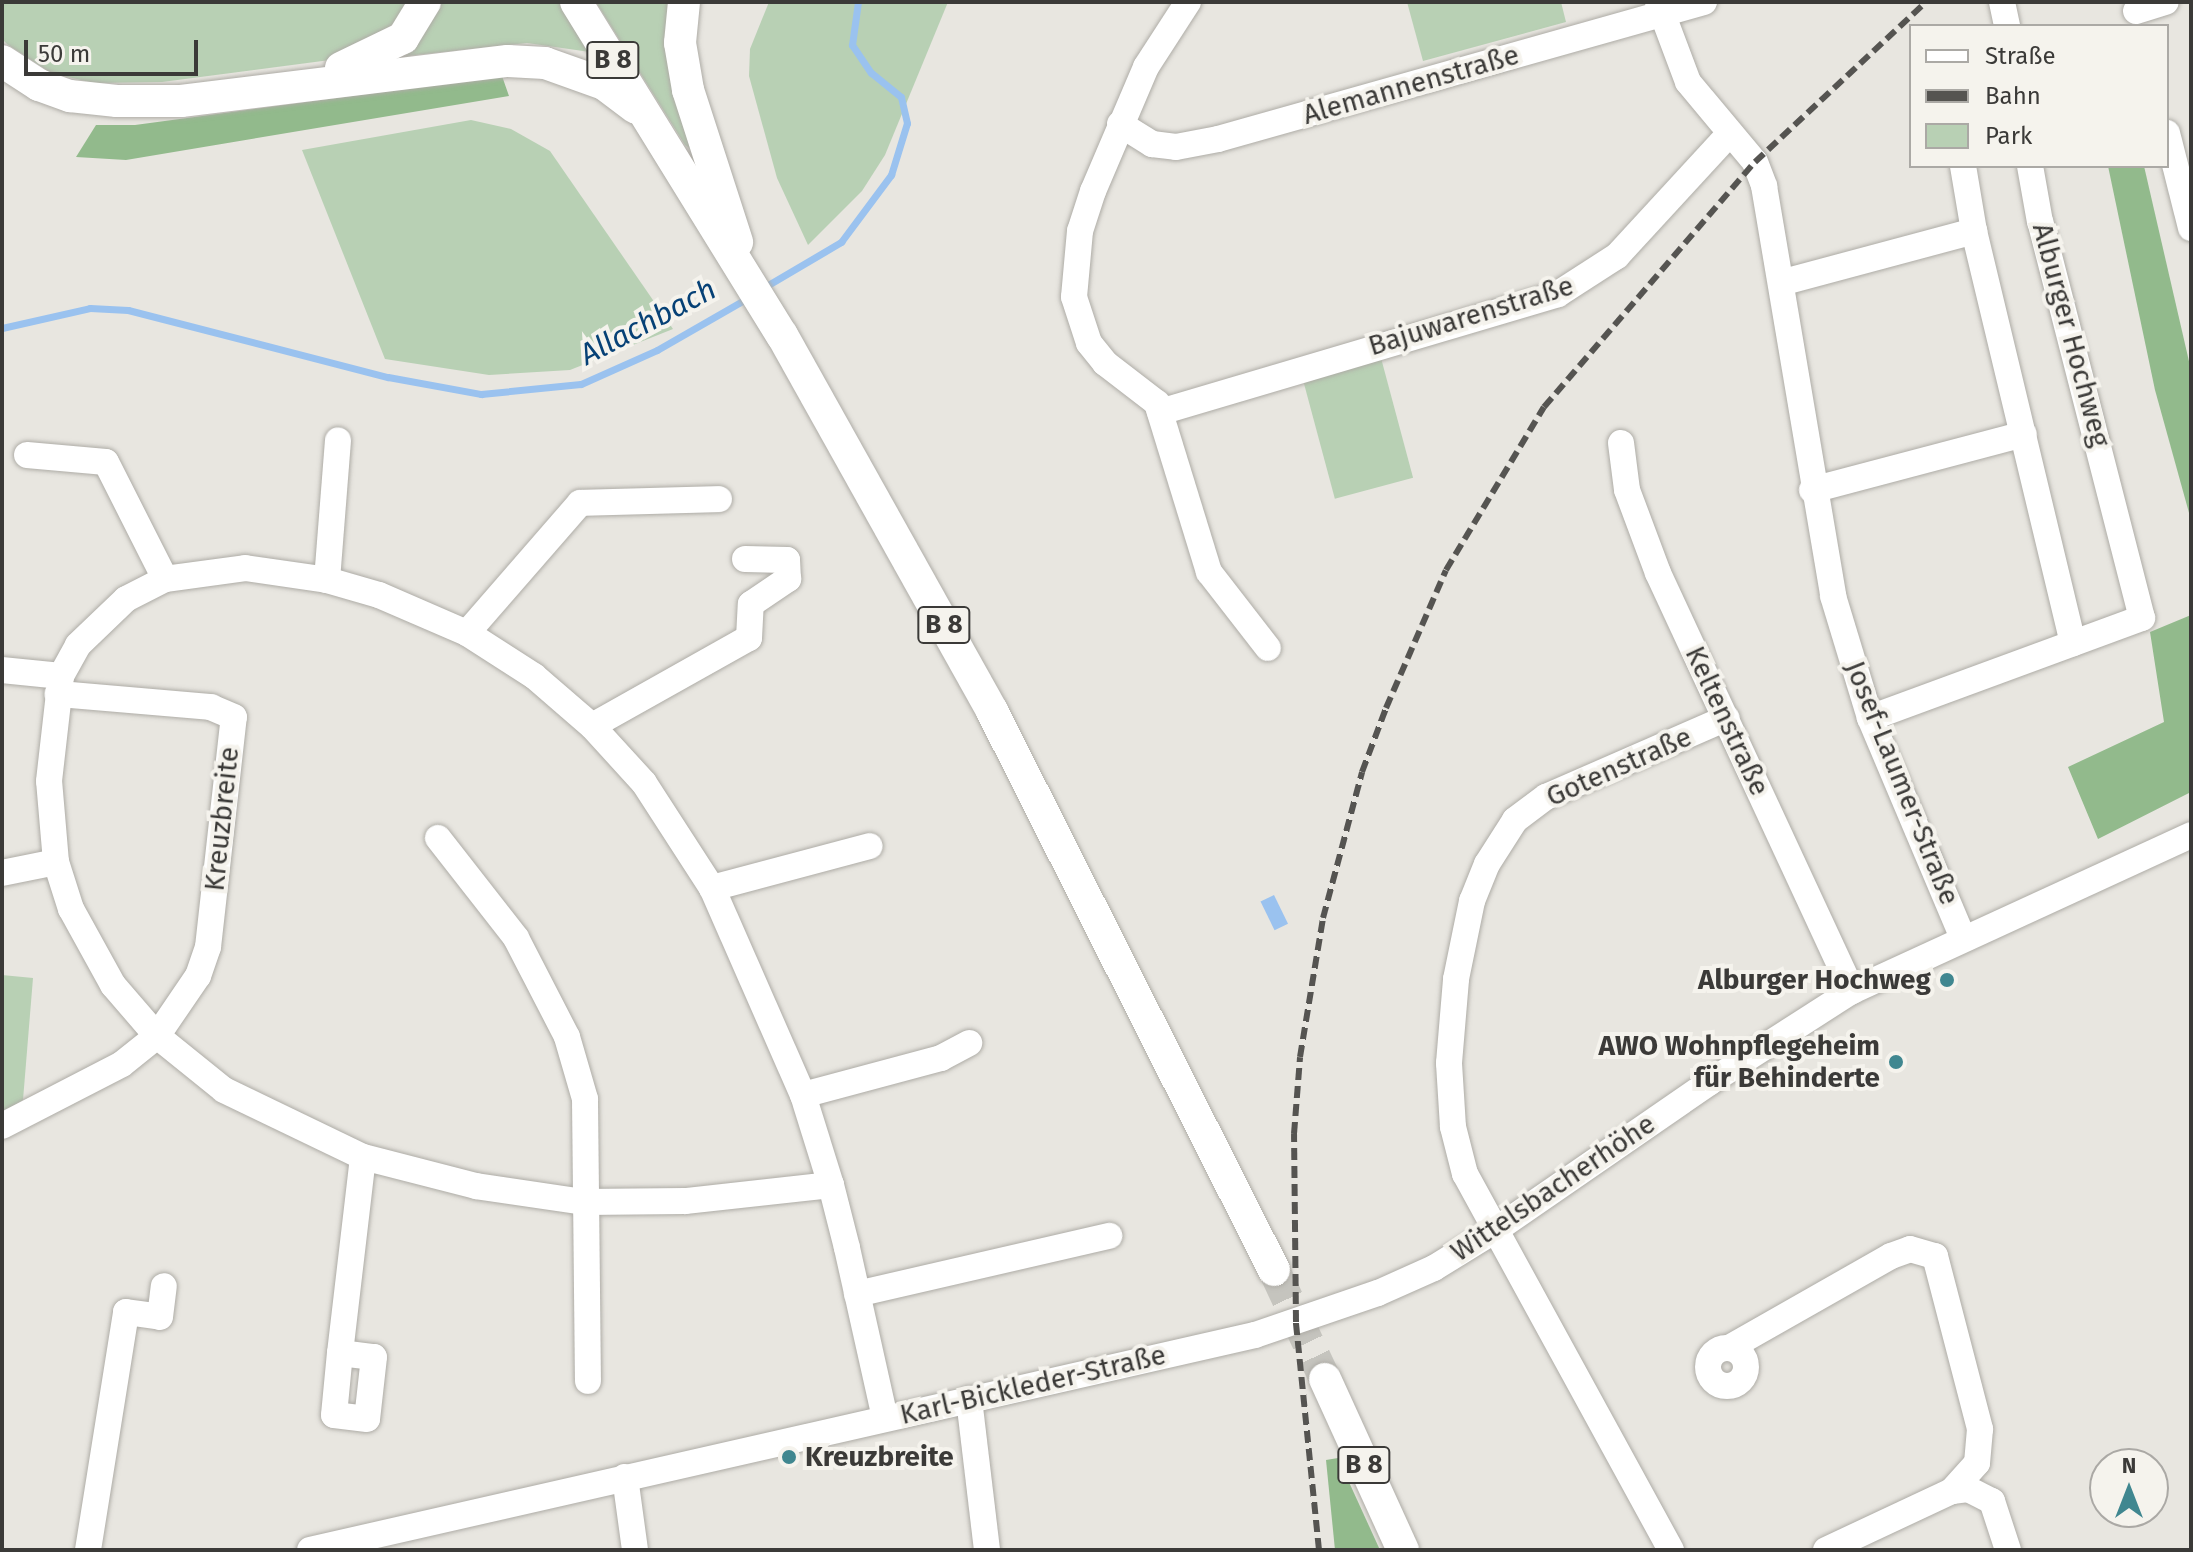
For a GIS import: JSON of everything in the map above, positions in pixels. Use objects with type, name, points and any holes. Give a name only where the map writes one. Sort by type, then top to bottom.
[{"type":"main road","points":[[300,83],[370,58],[403,38],[425,2]]},
{"type":"main road","name":"B 8","points":[[576,2],[782,335],[992,711],[1274,1270]]},
{"type":"main road","points":[[684,2],[680,43],[688,90],[730,208],[743,269]]},
{"type":"main road","points":[[2,61],[60,92],[117,101],[181,101],[300,83],[508,61],[545,63],[604,84],[650,118]]},
{"type":"main road","name":"B 8","points":[[1325,1379],[1403,1550]]},
{"type":"street","points":[[1188,2],[1146,67],[1120,124],[1080,231],[1074,297],[1089,343],[1121,378],[1157,403],[1209,572],[1268,648]]},
{"type":"street","name":"Alemannenstraße","points":[[1120,124],[1152,144],[1176,147],[1218,139],[1659,9],[1704,2]]},
{"type":"street","points":[[2002,2],[2007,24]]},
{"type":"street","points":[[2137,13],[2166,2]]},
{"type":"street","points":[[1659,9],[1688,82],[1729,134]]},
{"type":"street","name":"Josef-Laumer-Straße","points":[[1729,134],[1755,162],[1784,282],[1812,490],[1833,596],[1870,718],[1962,936]]},
{"type":"street","name":"Bajuwarenstraße","points":[[1160,412],[1558,294],[1617,256],[1729,134]]},
{"type":"street","points":[[2169,141],[2191,228]]},
{"type":"street","points":[[1963,168],[1974,231],[2073,643]]},
{"type":"street","name":"Alburger Hochweg","points":[[1870,718],[2142,618],[2143,606],[2040,222],[2030,168]]},
{"type":"street","points":[[1784,282],[1974,231]]},
{"type":"street","points":[[1812,490],[2024,434]]},
{"type":"street","points":[[327,580],[338,440]]},
{"type":"street","name":"Keltenstraße","points":[[1621,443],[1637,523],[1852,991]]},
{"type":"street","points":[[27,455],[106,462],[165,579]]},
{"type":"street","points":[[467,633],[580,503],[719,499]]},
{"type":"street","points":[[592,726],[749,638],[751,604],[788,579],[787,560],[745,559]]},
{"type":"street","points":[[831,1185],[685,1201],[584,1202],[476,1186],[363,1157],[224,1090],[157,1036],[113,985],[90,949],[56,862],[49,781],[59,685],[99,619],[165,579],[245,568],[327,580],[379,595],[467,633],[534,676],[592,726],[644,783],[712,888],[803,1095],[831,1185],[885,1418]]},
{"type":"street","name":"Kreuzbreite","points":[[2,670],[59,685],[211,707],[234,717],[208,947],[198,976],[157,1036],[122,1064],[2,1126]]},
{"type":"street","name":"Gotenstraße","points":[[1671,1550],[1494,1231],[1458,1150],[1449,1063],[1456,979],[1472,901],[1487,864],[1515,820],[1546,797],[1727,718]]},
{"type":"street","name":"Wittelsbacherhöhe","points":[[1378,1293],[1434,1268],[1494,1231],[1710,1082],[1852,991],[1962,936],[2191,835]]},
{"type":"street","points":[[438,838],[516,938],[567,1037],[585,1099],[588,1381]]},
{"type":"street","points":[[712,888],[870,846]]},
{"type":"street","points":[[2,873],[56,862]]},
{"type":"street","points":[[803,1095],[941,1058],[969,1043]]},
{"type":"street","points":[[340,1353],[363,1157]]},
{"type":"street","points":[[857,1294],[1109,1236]]},
{"type":"street","points":[[1790,1312],[1745,1374],[1742,1356],[1729,1348],[1790,1312],[1891,1256],[1910,1249],[1935,1256],[1980,1429],[1977,1463],[1952,1491]]},
{"type":"street","points":[[88,1550],[126,1312],[160,1317],[164,1286]]},
{"type":"street","name":"Karl-Bickleder-Straße","points":[[310,1550],[1255,1335],[1378,1293]]},
{"type":"street","points":[[969,1399],[987,1550]]},
{"type":"street","points":[[625,1477],[635,1550]]},
{"type":"street","points":[[1826,1550],[1952,1491],[1968,1489],[1992,1501],[2008,1550]]},
{"type":"green space","points":[[2,2],[411,2],[393,28],[330,60],[162,82],[94,83],[51,73],[7,44],[2,39]]},
{"type":"green space","points":[[436,2],[562,2],[590,52],[527,43],[406,56]]},
{"type":"green space","points":[[596,2],[672,2],[692,150],[685,145]]},
{"type":"green space","points":[[769,2],[948,2],[885,155],[862,191],[808,245],[777,178],[749,76],[750,49]]},
{"type":"green space","points":[[1407,2],[1561,2],[1566,22],[1423,61]]},
{"type":"green space","points":[[502,76],[509,96],[126,160],[76,157],[96,125],[135,125]]},
{"type":"green space","points":[[471,120],[511,129],[550,151],[673,329],[570,370],[489,375],[385,359],[302,150]]},
{"type":"green space","points":[[2108,168],[2144,168],[2191,370],[2191,520],[2155,390]]},
{"type":"green space","points":[[1381,358],[1413,478],[1335,499],[1303,379]]},
{"type":"green space","points":[[2191,615],[2191,792],[2098,839],[2068,767],[2164,722],[2150,632]]},
{"type":"green space","points":[[2,975],[33,978],[23,1100],[2,1113]]},
{"type":"green space","points":[[1338,1458],[1380,1550],[1335,1550],[1326,1460]]},
{"type":"water","points":[[1274,895],[1288,924],[1275,930],[1261,902]]},
{"type":"waterway","name":"Allachbach","points":[[763,288],[841,242],[891,175],[907,123],[901,97],[871,73],[852,45],[858,2]]},
{"type":"waterway","name":"Allachbach","points":[[2,328],[90,308],[128,310],[388,377],[481,394],[581,384],[657,350],[749,297]]},
{"type":"tunnel","points":[[1274,1270],[1325,1379]]},
{"type":"railway","points":[[1319,1550],[1296,1322],[1294,1134],[1300,1057],[1323,918],[1362,772],[1386,708],[1446,570],[1544,407],[1755,162],[1926,2]]},
{"type":"place","name":"Alburger Hochweg","points":[[1947,980]]},
{"type":"place","name":"AWO Wohnpflegeheim für Behinderte","points":[[1896,1062]]},
{"type":"place","name":"Kreuzbreite","points":[[789,1457]]}]
